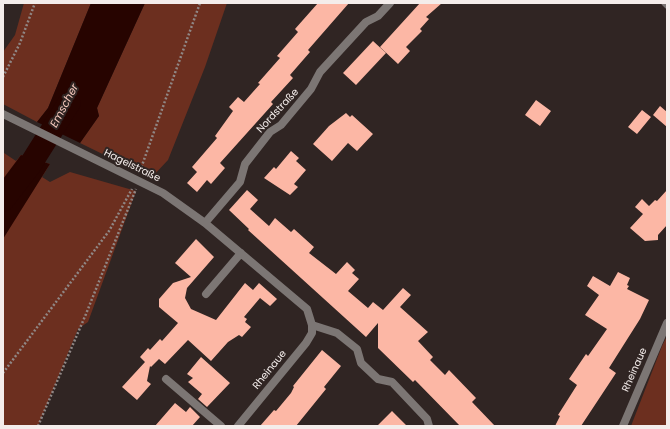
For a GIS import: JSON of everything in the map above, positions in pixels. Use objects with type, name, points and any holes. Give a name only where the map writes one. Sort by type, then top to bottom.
[{"type":"street","name":"Nordstraße","points":[[205,223],[240,182],[245,164],[270,132],[281,125],[311,89],[320,72],[366,22],[378,16],[390,3]]},
{"type":"street","name":"Hagelstraße","points":[[3,114],[163,193],[205,223],[307,309],[312,325]]},
{"type":"street","points":[[206,294],[241,253]]},
{"type":"street","name":"Rheinaue","points":[[623,426],[667,323]]},
{"type":"street","points":[[312,325],[337,332],[356,349],[361,363],[378,379],[392,382],[426,419],[429,426]]},
{"type":"street","name":"Rheinaue","points":[[238,426],[306,343],[312,333],[312,325]]},
{"type":"street","points":[[166,379],[221,426]]},
{"type":"lane","points":[[664,3],[667,6]]},
{"type":"path","points":[[3,77],[17,50],[35,3]]},
{"type":"path","points":[[38,426],[86,314],[138,181],[200,3]]},
{"type":"path","points":[[3,373],[109,231],[138,181]]},
{"type":"shaded area","points":[[24,3],[91,3],[48,108],[37,122],[3,104],[3,52],[15,35]]},
{"type":"shaded area","points":[[145,3],[227,3],[205,67],[168,160],[153,176],[125,165],[80,143],[99,116],[97,108]]},
{"type":"shaded area","points":[[4,153],[16,161],[21,155],[50,164],[42,177],[50,182],[70,172],[136,191],[88,322],[78,329],[38,426],[3,426]]},
{"type":"shaded area","points":[[667,336],[667,426],[631,426],[662,346]]},
{"type":"water","points":[[91,3],[145,3],[97,108],[99,116],[80,143],[37,122],[48,108]]},
{"type":"water","points":[[21,155],[50,164],[3,239],[3,179]]},
{"type":"building","points":[[318,3],[349,3],[308,50],[310,52],[290,75],[293,78],[271,102],[273,104],[220,163],[225,168],[211,184],[207,180],[197,192],[187,183],[197,172],[192,167],[217,138],[215,136],[233,111],[229,107],[238,97],[244,102],[260,84],[258,83],[280,58],[277,56],[298,32],[295,29]]},
{"type":"building","points":[[420,3],[442,3],[426,17],[429,19],[420,29],[422,31],[406,47],[410,51],[398,64],[380,47]]},
{"type":"building","points":[[373,41],[386,53],[356,85],[343,73]]},
{"type":"building","points":[[536,100],[551,111],[540,126],[525,115]]},
{"type":"building","points":[[660,106],[667,112],[667,127],[653,115]]},
{"type":"building","points":[[642,110],[651,117],[637,134],[628,127]]},
{"type":"building","points":[[346,113],[350,117],[352,115],[373,134],[357,151],[348,143],[332,161],[313,144],[329,126]]},
{"type":"building","points":[[291,151],[299,158],[296,161],[306,170],[294,184],[298,187],[290,195],[264,178],[274,167],[276,169]]},
{"type":"building","points":[[247,190],[258,200],[250,209],[269,226],[275,218],[291,232],[294,229],[314,247],[309,253],[336,274],[347,262],[355,270],[352,273],[359,279],[348,291],[368,308],[373,302],[383,310],[403,288],[411,295],[400,307],[428,332],[418,341],[433,357],[430,360],[445,375],[449,370],[476,398],[472,402],[495,426],[460,426],[415,380],[413,382],[378,348],[378,323],[366,337],[248,230],[249,229],[229,210]]},
{"type":"building","points":[[667,190],[667,225],[658,235],[658,240],[645,241],[630,228],[643,214],[635,207],[642,199],[649,206],[655,200],[657,201]]},
{"type":"building","points":[[196,239],[214,257],[187,288],[185,298],[191,309],[216,320],[245,283],[253,290],[259,283],[277,299],[270,306],[260,298],[244,317],[247,319],[245,322],[251,327],[242,337],[239,335],[228,342],[211,361],[188,340],[165,364],[159,359],[151,367],[150,366],[147,381],[151,384],[137,400],[122,387],[145,362],[140,357],[148,348],[150,350],[160,339],[162,341],[178,323],[159,307],[159,299],[173,283],[191,277],[175,263]]},
{"type":"building","points":[[618,272],[630,278],[627,289],[649,300],[640,319],[609,368],[616,373],[581,426],[555,426],[560,416],[558,415],[577,385],[569,379],[586,354],[588,356],[607,329],[585,315],[599,295],[587,286],[593,276],[610,286]]},
{"type":"building","points":[[322,350],[341,366],[324,387],[326,389],[296,426],[260,426],[274,410],[276,411],[291,393],[294,387],[293,386]]},
{"type":"building","points":[[201,357],[230,383],[207,407],[198,399],[202,394],[188,382],[193,378],[187,374]]},
{"type":"building","points":[[175,403],[186,412],[190,407],[200,417],[192,426],[155,426]]},
{"type":"building","points":[[392,411],[407,426],[377,426]]},
{"type":"waterway","name":"Emscher","points":[[3,200],[30,165],[69,103]]}]
